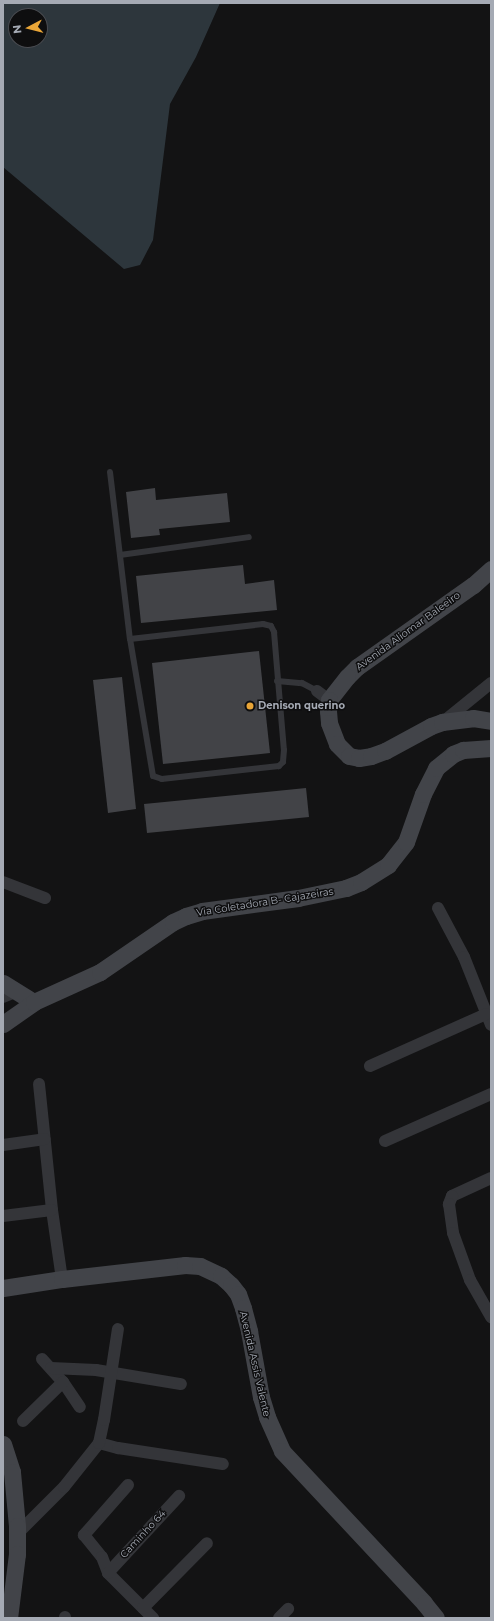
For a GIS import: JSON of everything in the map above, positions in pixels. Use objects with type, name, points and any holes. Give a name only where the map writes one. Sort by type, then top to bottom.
[{"type":"main road","name":"Avenida Aliomar Baleeiro","points":[[323,696],[343,682],[357,667],[473,585],[491,569]]},
{"type":"main road","points":[[323,696],[329,723],[337,744],[349,756],[359,758],[385,751],[431,726],[442,722],[473,718],[491,721]]},
{"type":"main road","name":"Via Coletadora B- Cajazeiras","points":[[3,1024],[34,1002],[100,972],[173,922],[186,916],[202,911],[305,896],[346,888],[361,882],[388,865],[406,842],[422,794],[436,768],[453,754],[468,750],[491,748]]},
{"type":"main road","points":[[8,990],[34,1002]]},
{"type":"main road","name":"Avenida Assis Valente","points":[[3,1288],[62,1279],[185,1265],[200,1266],[212,1270],[231,1285],[238,1294],[245,1314],[261,1396],[267,1417],[282,1451],[424,1603],[436,1618]]},
{"type":"main road","points":[[3,1444],[12,1472],[18,1533],[9,1618]]},
{"type":"street","points":[[442,722],[491,682]]},
{"type":"street","points":[[3,882],[45,898]]},
{"type":"street","points":[[438,908],[464,957],[491,1025]]},
{"type":"street","points":[[370,1066],[486,1014]]},
{"type":"street","points":[[39,1084],[52,1210],[62,1279]]},
{"type":"street","points":[[385,1141],[491,1094]]},
{"type":"street","points":[[3,1145],[45,1139]]},
{"type":"street","points":[[491,1178],[452,1196],[448,1204],[449,1218],[470,1280],[491,1317]]},
{"type":"street","points":[[3,1216],[52,1210]]},
{"type":"street","points":[[18,1533],[64,1487],[99,1443],[112,1374],[118,1329]]},
{"type":"street","points":[[42,1359],[51,1368],[80,1407]]},
{"type":"street","points":[[51,1368],[96,1370],[112,1374],[181,1384]]},
{"type":"street","points":[[23,1421],[62,1382]]},
{"type":"street","points":[[99,1443],[118,1448],[223,1464]]},
{"type":"street","points":[[128,1486],[84,1535],[102,1556],[108,1573],[153,1618]]},
{"type":"street","name":"Caminho 64","points":[[108,1573],[179,1496]]},
{"type":"street","points":[[143,1608],[207,1543]]},
{"type":"street","points":[[279,1618],[288,1609]]},
{"type":"lane","points":[[110,472],[130,639],[151,773],[156,778],[279,766],[282,762],[284,750],[273,628],[267,624],[130,639]]},
{"type":"lane","points":[[120,555],[249,537]]},
{"type":"lane","points":[[277,681],[302,683],[323,696]]},
{"type":"shaded area","points":[[3,3],[220,3],[196,57],[170,104],[153,240],[140,265],[124,269],[3,167]]},
{"type":"building","points":[[155,488],[156,500],[227,493],[230,522],[159,529],[160,535],[131,538],[126,492]]},
{"type":"building","points":[[243,565],[245,584],[274,580],[277,610],[141,623],[136,576]]},
{"type":"building","points":[[259,651],[270,753],[163,764],[152,663]]},
{"type":"building","points":[[122,677],[136,809],[108,813],[93,680]]},
{"type":"building","points":[[306,788],[309,817],[147,833],[144,804]]},
{"type":"place","name":"Denison querino","points":[[250,706]]}]
